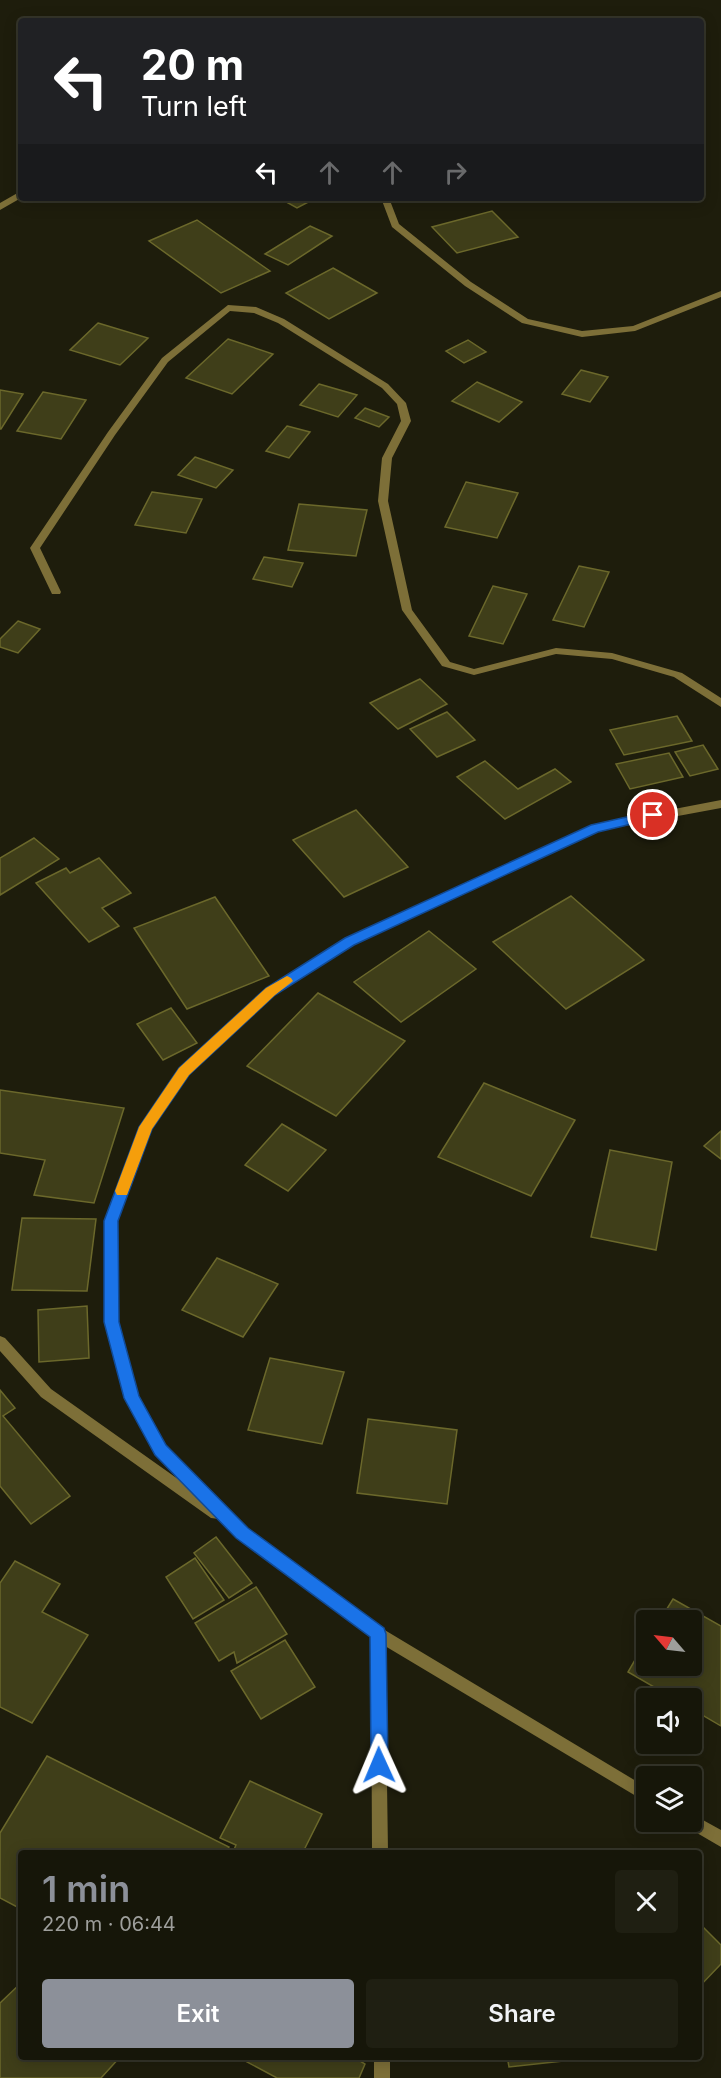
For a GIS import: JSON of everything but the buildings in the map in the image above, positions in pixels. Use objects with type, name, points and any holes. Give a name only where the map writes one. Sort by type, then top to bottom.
[{"type":"street","points":[[0,207],[18,196]]},
{"type":"street","points":[[386,201],[395,225],[468,284],[525,321],[582,334],[635,328],[721,294]]},
{"type":"street","points":[[56,592],[34,548],[111,434],[165,360],[228,308],[256,310],[281,321],[385,386],[401,403],[406,421],[387,458],[383,501],[407,610],[446,664],[474,672],[556,651],[612,656],[678,675],[721,703]]},
{"type":"street","points":[[242,1533],[161,1450],[131,1398],[111,1322],[111,1221],[146,1127],[184,1071],[270,992],[349,942],[595,828],[721,804]]},
{"type":"street","points":[[0,1342],[46,1393],[242,1533],[378,1634],[636,1789]]},
{"type":"street","points":[[378,1634],[380,1850]]},
{"type":"street","points":[[702,1828],[721,1839]]},
{"type":"street","points":[[382,2060],[382,2078]]},
{"type":"slow traffic","points":[[122,1191],[146,1127],[184,1071],[270,992],[287,981]]},
{"type":"route","points":[[379,1765],[378,1634],[242,1533],[161,1450],[131,1398],[111,1322],[111,1221],[146,1127],[184,1071],[270,992],[349,942],[595,828],[653,815]]}]
